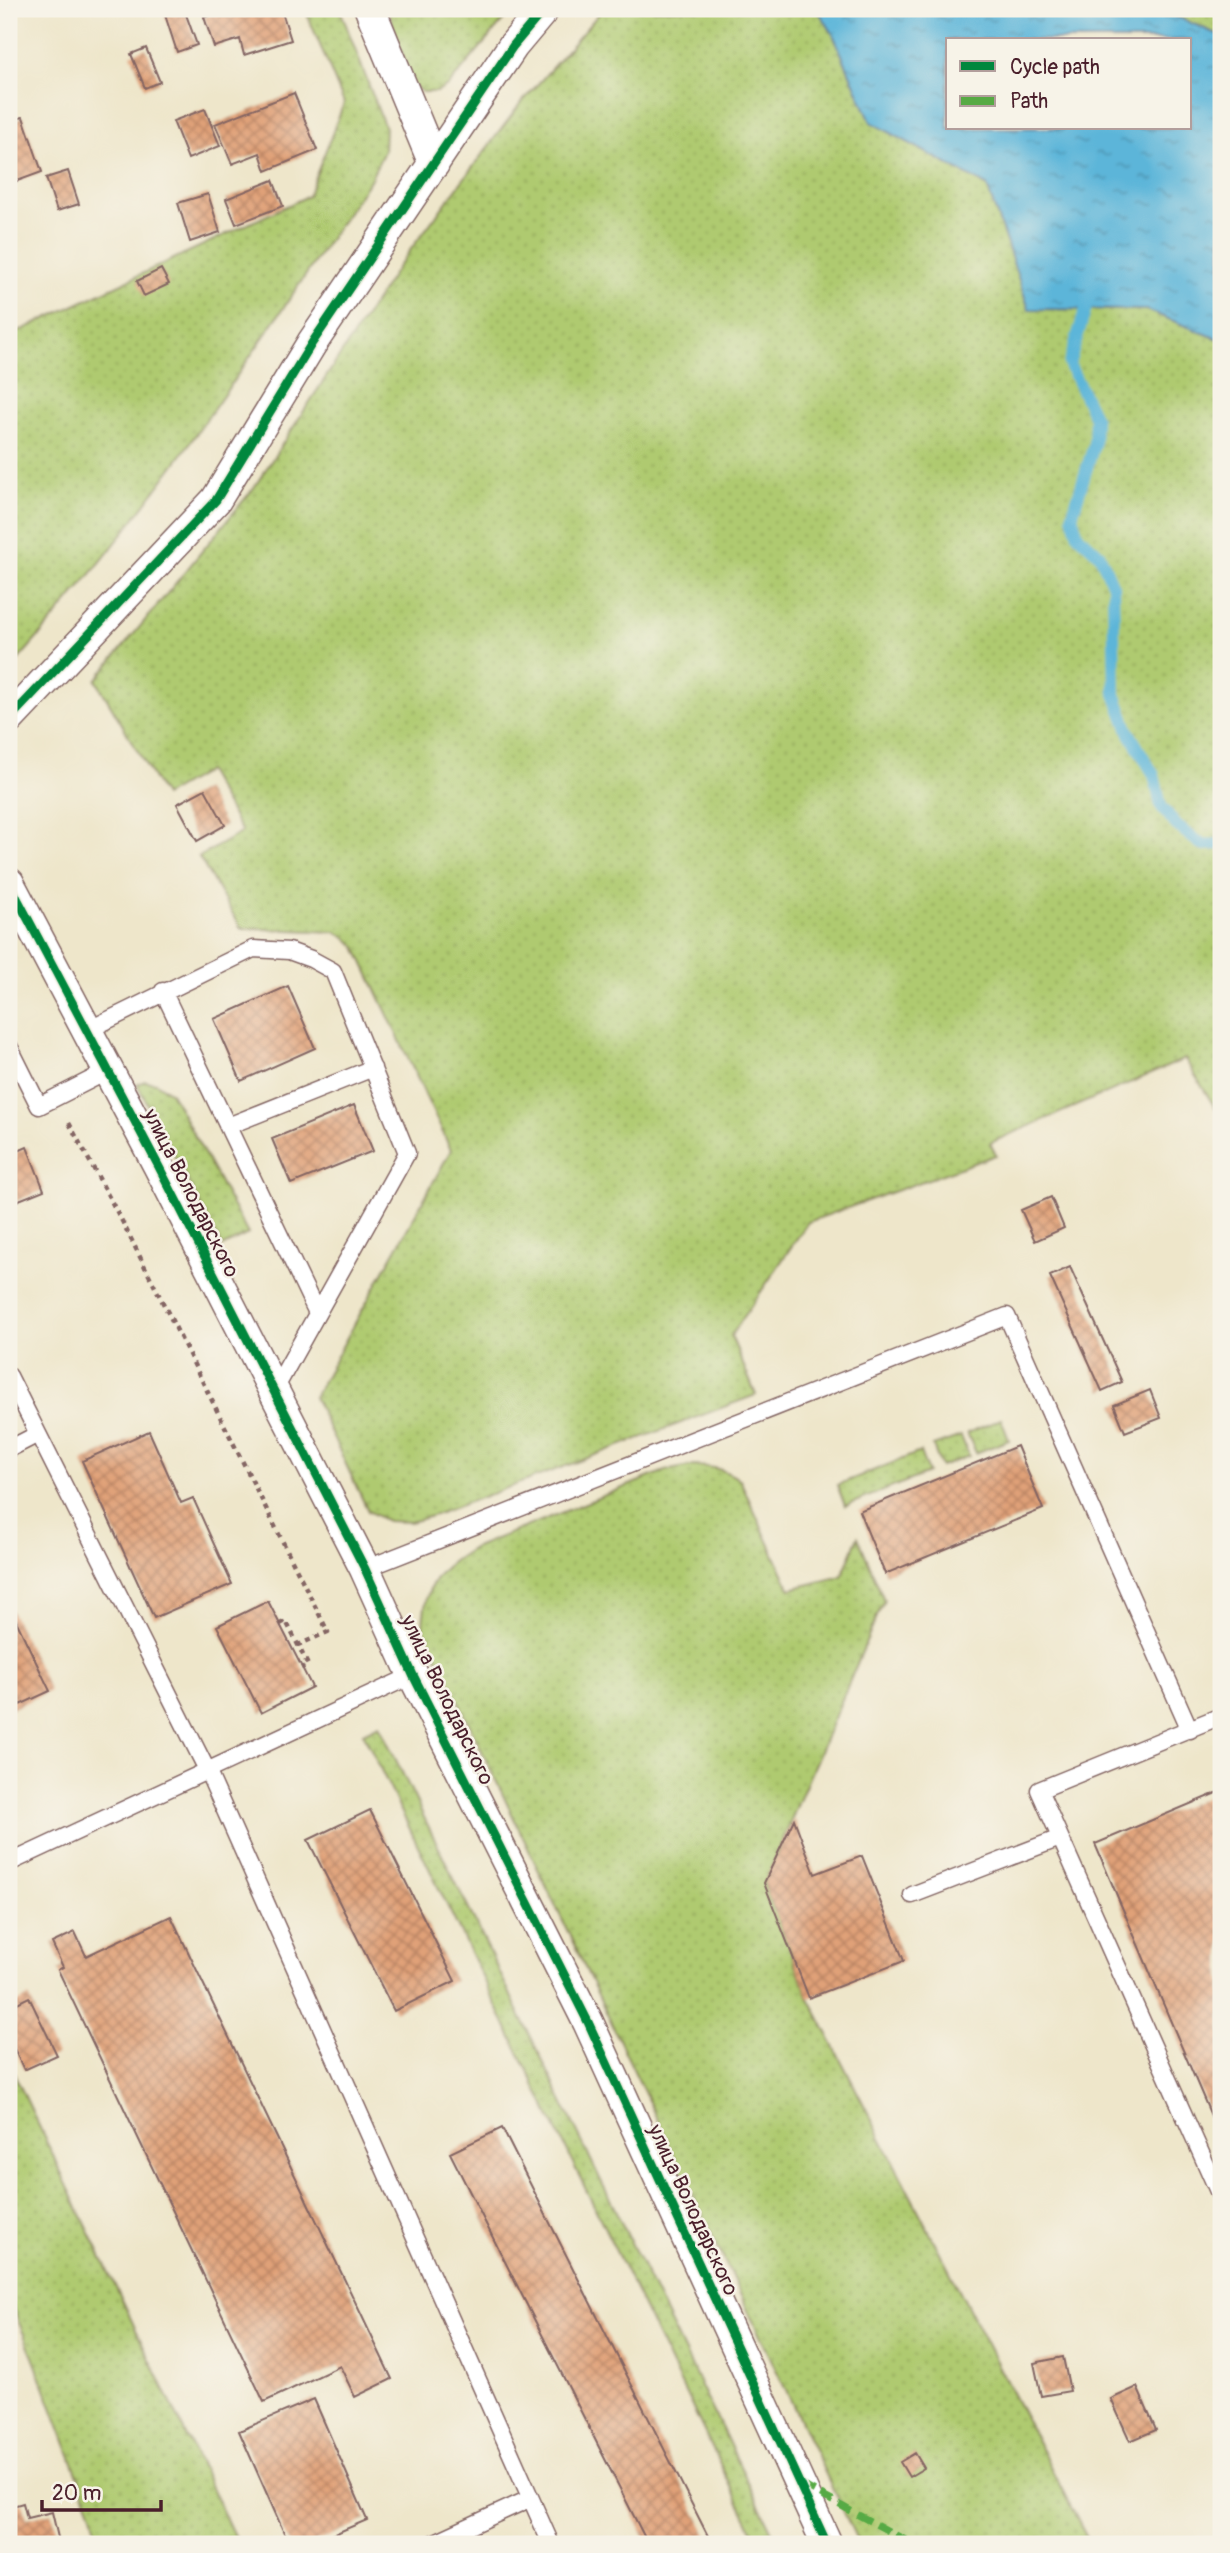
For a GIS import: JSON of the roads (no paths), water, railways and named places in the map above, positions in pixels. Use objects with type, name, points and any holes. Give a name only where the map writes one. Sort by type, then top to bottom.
[{"type":"street","points":[[370,9],[434,164]]},
{"type":"street","points":[[9,719],[216,500],[312,343],[513,46],[544,9]]},
{"type":"street","name":"улица Володарского","points":[[10,888],[108,1071],[365,1569],[413,1675],[588,2022],[827,2544]]},
{"type":"lane","points":[[86,1031],[253,949],[289,951],[333,971],[407,1153],[274,1391]]},
{"type":"lane","points":[[163,991],[317,1313]]},
{"type":"lane","points":[[9,1046],[39,1106],[108,1071]]},
{"type":"lane","points":[[228,1126],[373,1068]]},
{"type":"lane","points":[[365,1569],[1007,1316],[1190,1730]]},
{"type":"lane","points":[[9,1376],[207,1770],[551,2544]]},
{"type":"lane","points":[[9,1449],[38,1434]]},
{"type":"lane","points":[[9,1863],[413,1675]]},
{"type":"lane","points":[[1221,1716],[1039,1790],[1221,2198]]},
{"type":"lane","points":[[912,1895],[1060,1838]]},
{"type":"lane","points":[[430,2544],[530,2499]]},
{"type":"water","points":[[817,9],[1159,9],[1221,36],[1221,340],[1146,310],[1029,309],[987,186],[871,122],[832,32]]},
{"type":"waterway","points":[[1090,295],[1069,364],[1095,418],[1094,445],[1072,516],[1078,535],[1100,555],[1113,586],[1115,694],[1130,734],[1154,775],[1161,806],[1176,825],[1202,845],[1221,844]]}]
